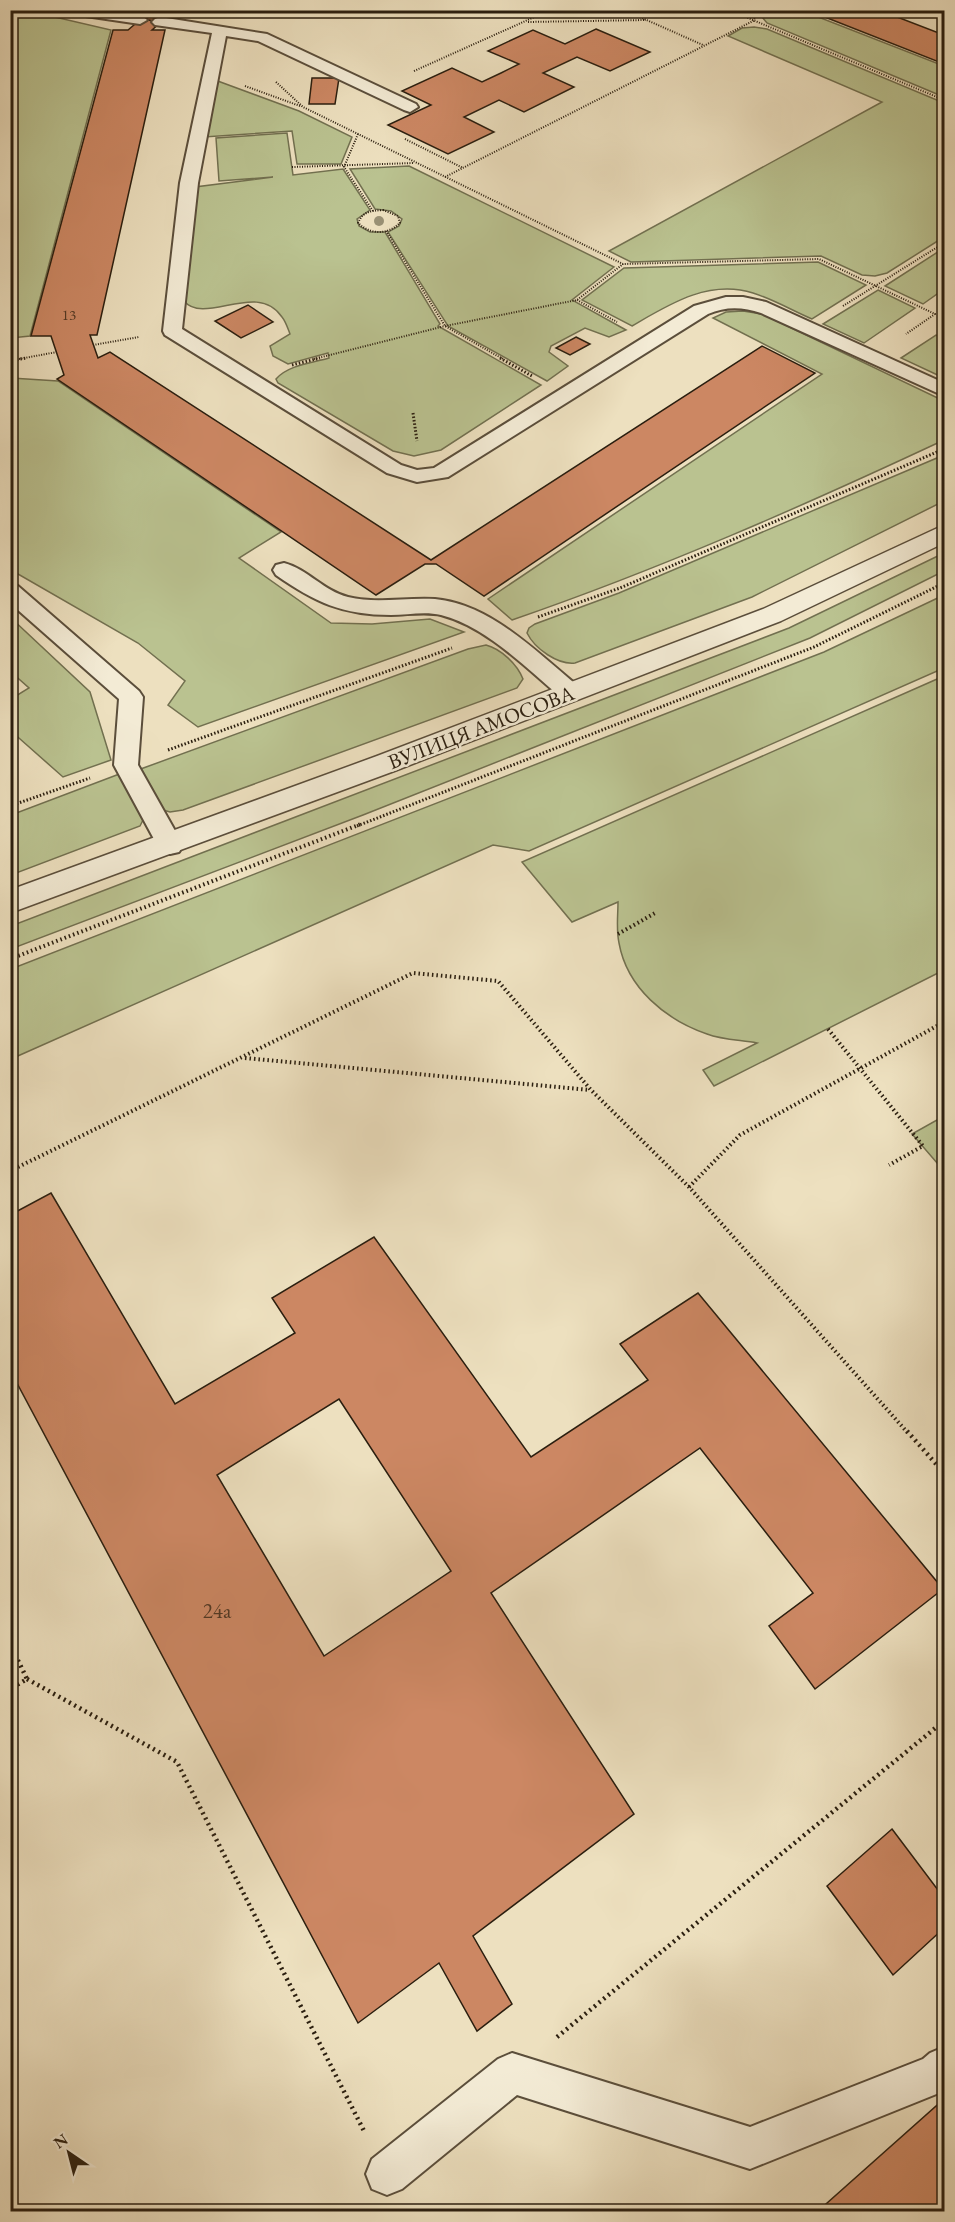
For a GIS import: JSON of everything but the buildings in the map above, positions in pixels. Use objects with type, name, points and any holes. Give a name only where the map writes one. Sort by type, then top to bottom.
[{"type":"street","name":"ВУЛИЦЯ АМОСОВА","points":[[10,902],[170,845],[772,615],[945,533]]},
{"type":"lane","points":[[72,10],[140,20]]},
{"type":"lane","points":[[160,22],[262,37],[410,107]]},
{"type":"lane","points":[[220,30],[189,183],[172,330],[394,469],[405,474],[423,477],[441,473],[461,463],[708,306],[733,301],[747,302],[809,327],[945,390]]},
{"type":"lane","points":[[284,570],[325,598],[350,607],[441,607],[462,613],[495,633],[570,692]]},
{"type":"lane","points":[[10,591],[131,696],[126,765],[170,845]]},
{"type":"lane","points":[[387,2174],[512,2073],[750,2148],[937,2074],[945,2067]]},
{"type":"path","points":[[624,10],[703,45]]},
{"type":"path","points":[[729,10],[945,100]]},
{"type":"path","points":[[445,177],[753,21],[760,10]]},
{"type":"path","points":[[524,22],[646,20]]},
{"type":"path","points":[[220,30],[303,107]]},
{"type":"path","points":[[210,74],[303,107],[623,264],[819,259],[935,314],[873,357]]},
{"type":"path","points":[[344,167],[358,134]]},
{"type":"path","points":[[292,167],[344,167],[415,162]]},
{"type":"path","points":[[344,167],[374,211]]},
{"type":"path","points":[[374,211],[389,211],[398,216],[400,223],[386,231],[365,230],[358,223],[361,216],[374,211]]},
{"type":"path","points":[[386,231],[445,326],[533,376]]},
{"type":"path","points":[[809,327],[945,243]]},
{"type":"path","points":[[292,365],[445,326],[577,300],[623,264]]},
{"type":"path","points":[[577,300],[618,322]]},
{"type":"path","points":[[93,345],[172,330]]},
{"type":"path","points":[[10,361],[57,352]]},
{"type":"path","points":[[413,413],[418,448]]},
{"type":"path","points":[[10,959],[567,745],[814,647],[945,583]]},
{"type":"path","points":[[618,934],[657,912]]},
{"type":"path","points":[[10,1171],[413,973],[498,981],[591,1090],[690,1187],[945,1473]]},
{"type":"path","points":[[690,1187],[740,1135],[945,1022]]},
{"type":"path","points":[[828,1029],[923,1146],[889,1165]]},
{"type":"path","points":[[244,1058],[591,1090]]},
{"type":"path","points":[[10,1644],[27,1679],[177,1762],[387,2174]]},
{"type":"path","points":[[10,1689],[27,1679]]},
{"type":"path","points":[[512,2073],[945,1721]]},
{"type":"green space","points":[[29,11],[111,30],[30,336],[11,338],[11,13]]},
{"type":"green space","points":[[770,11],[803,11],[944,66],[944,97],[767,23],[762,17]]},
{"type":"green space","points":[[742,28],[767,29],[944,103],[944,237],[887,273],[875,276],[862,275],[821,256],[631,262],[609,251],[882,102],[728,36]]},
{"type":"green space","points":[[215,80],[299,111],[352,137],[341,164],[297,164],[292,131],[204,137]]},
{"type":"green space","points":[[287,133],[293,175],[343,169],[370,210],[357,219],[359,226],[370,232],[385,232],[440,324],[438,326],[541,385],[441,450],[414,456],[393,451],[278,383],[276,379],[287,371],[329,358],[328,353],[288,364],[273,356],[270,346],[290,334],[283,319],[271,307],[259,302],[246,302],[205,309],[193,307],[184,301],[195,187],[273,177],[219,181],[216,138]]},
{"type":"green space","points":[[409,166],[614,267],[572,300],[626,330],[609,337],[585,328],[551,346],[549,352],[568,366],[547,381],[448,326],[388,232],[399,226],[402,219],[391,211],[375,209],[350,169]]},
{"type":"green space","points":[[944,248],[944,289],[923,304],[885,286]]},
{"type":"green space","points":[[818,262],[866,285],[812,319],[753,293],[736,290],[720,289],[689,296],[632,326],[582,300],[624,268]]},
{"type":"green space","points":[[878,290],[915,308],[864,343],[823,324]]},
{"type":"green space","points":[[743,311],[762,314],[944,401],[944,440],[731,536],[622,580],[512,620],[488,599],[822,374],[713,318],[726,312]]},
{"type":"green space","points":[[936,335],[944,339],[944,378],[901,358]]},
{"type":"green space","points":[[11,378],[58,381],[281,532],[239,558],[331,623],[372,624],[430,619],[464,632],[198,727],[168,705],[185,681],[138,643],[11,570]]},
{"type":"green space","points":[[944,455],[944,501],[752,597],[575,663],[554,659],[535,645],[527,633],[529,628],[535,624],[619,593]]},
{"type":"green space","points":[[944,553],[944,571],[810,638],[363,815],[11,949],[11,926],[789,628]]},
{"type":"green space","points":[[944,595],[944,668],[529,851],[493,845],[11,1059],[11,969],[824,652]]},
{"type":"green space","points":[[10,617],[90,692],[111,760],[63,777],[11,731],[11,699],[29,688],[11,672]]},
{"type":"green space","points":[[486,645],[503,654],[517,668],[523,679],[517,688],[183,810],[170,812],[163,810],[138,770],[468,649]]},
{"type":"green space","points":[[944,676],[944,970],[714,1086],[703,1070],[757,1043],[707,1034],[663,1011],[640,988],[623,959],[618,933],[618,902],[572,922],[522,862]]},
{"type":"green space","points":[[122,773],[144,818],[140,826],[11,875],[11,815]]},
{"type":"green space","points":[[944,1116],[944,1171],[912,1134]]}]
